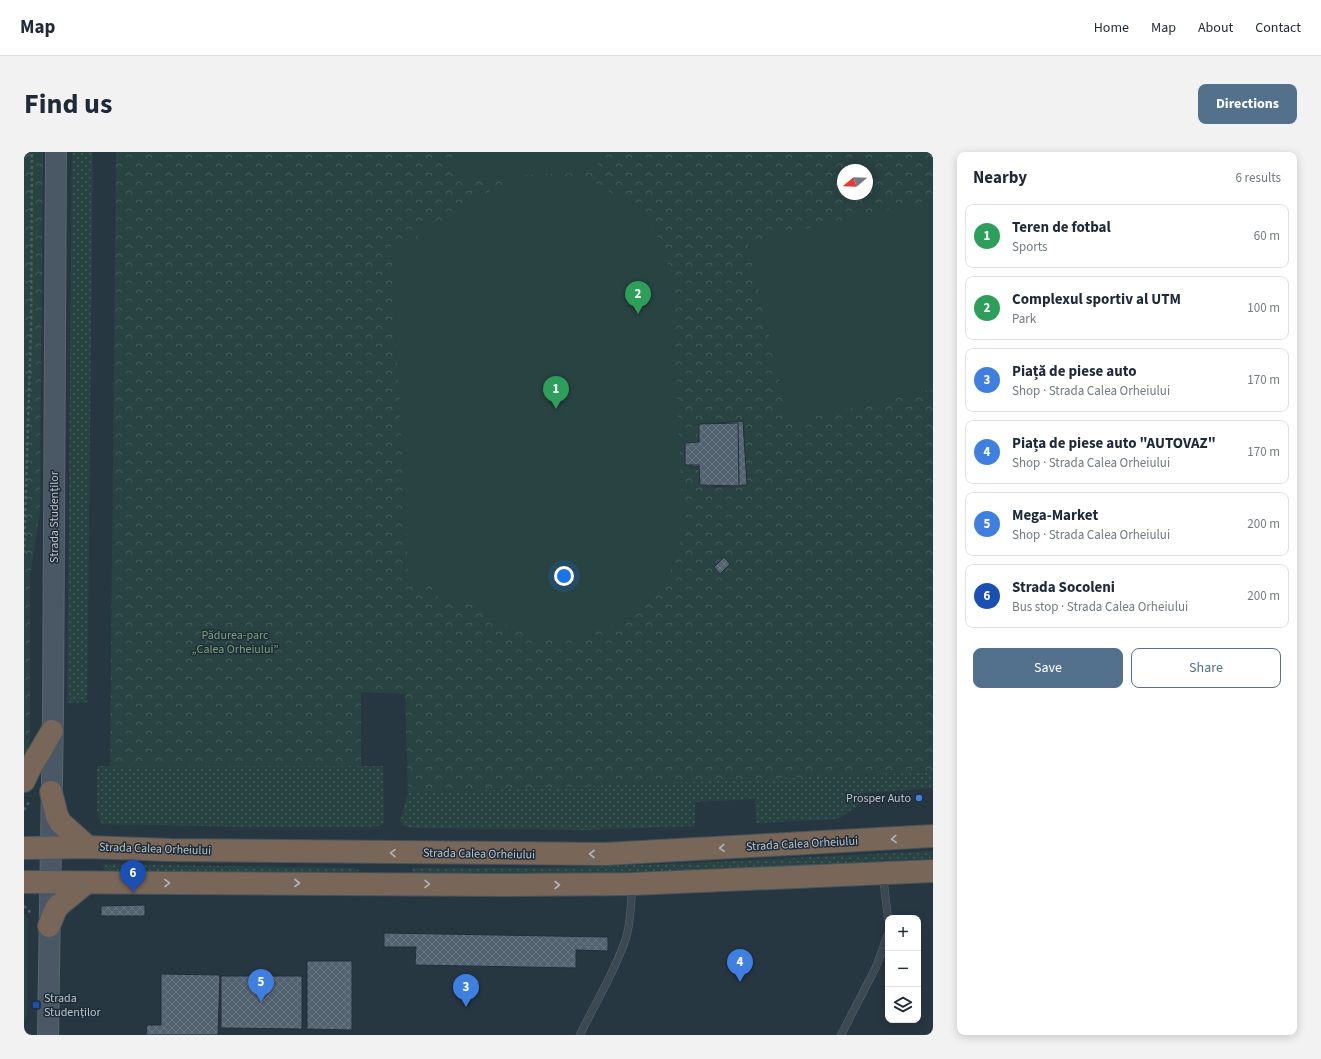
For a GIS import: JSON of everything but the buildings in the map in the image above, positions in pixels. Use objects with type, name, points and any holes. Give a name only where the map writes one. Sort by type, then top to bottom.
[{"type":"highway","points":[[24,781],[52,731]]},
{"type":"highway","points":[[51,792],[57,816],[61,823],[88,847]]},
{"type":"highway","name":"Strada Calea Orheiului","points":[[24,848],[88,847],[171,850],[605,854],[933,836]]},
{"type":"highway","points":[[24,882],[503,885],[632,884],[933,871]]},
{"type":"highway","points":[[49,926],[58,906],[86,883]]},
{"type":"main road","name":"Strada Studenților","points":[[48,1035],[52,731],[56,152]]},
{"type":"lane","points":[[882,873],[888,915]]},
{"type":"lane","points":[[580,1035],[614,967],[626,937],[630,915],[632,884]]},
{"type":"lane","points":[[841,1035],[876,967],[885,942]]},
{"type":"path","points":[[24,553],[31,329],[32,152]]},
{"type":"green space","points":[[24,152],[43,152],[40,512],[30,576],[30,737],[26,767],[24,768]]},
{"type":"green space","points":[[72,152],[93,152],[87,702],[67,703]]},
{"type":"green space","name":"Pădurea-parc „Calea Orheiului”","points":[[116,152],[933,152],[933,772],[408,793],[406,694],[361,692],[361,766],[110,767]]},
{"type":"green space","points":[[452,152],[597,152],[598,172],[454,178]]},
{"type":"green space","points":[[546,175],[572,178],[597,184],[634,207],[647,221],[658,238],[666,258],[672,279],[683,527],[673,565],[660,588],[651,598],[629,616],[617,623],[591,634],[565,639],[542,637],[521,632],[496,619],[475,602],[438,602],[438,585],[409,587],[391,242],[418,239],[417,223],[444,221],[456,218],[472,203],[490,191],[507,183],[515,180]]},
{"type":"green space","points":[[933,199],[933,389],[789,422],[748,242]]},
{"type":"green space","points":[[97,766],[383,766],[384,824],[375,827],[256,827],[102,824],[97,813]]},
{"type":"green space","points":[[933,772],[933,788],[864,793],[863,802],[838,819],[756,823],[755,799],[695,802],[695,826],[588,830],[412,828],[402,825],[400,820],[408,793]]},
{"type":"green space","points":[[933,851],[933,858],[692,871],[541,876],[413,875],[413,868],[537,868],[694,863]]},
{"type":"green space","points":[[104,864],[353,868],[359,870],[359,872],[357,874],[353,874],[107,870],[104,869]]},
{"type":"green space","points":[[24,913],[28,919],[27,1015],[24,1022]]},
{"type":"place","name":"Complexul sportiv al UTM","points":[[638,314]]},
{"type":"place","name":"Teren de fotbal","points":[[556,409]]},
{"type":"place","name":"Prosper Auto","points":[[919,798]]},
{"type":"place","name":"Strada Socoleni","points":[[133,893]]},
{"type":"place","name":"Piața de piese auto \"AUTOVAZ\"","points":[[740,982]]},
{"type":"place","name":"Mega-Market","points":[[261,1002]]},
{"type":"place","name":"Strada Studenților","points":[[36,1005]]},
{"type":"place","name":"Piață de piese auto","points":[[466,1007]]}]
